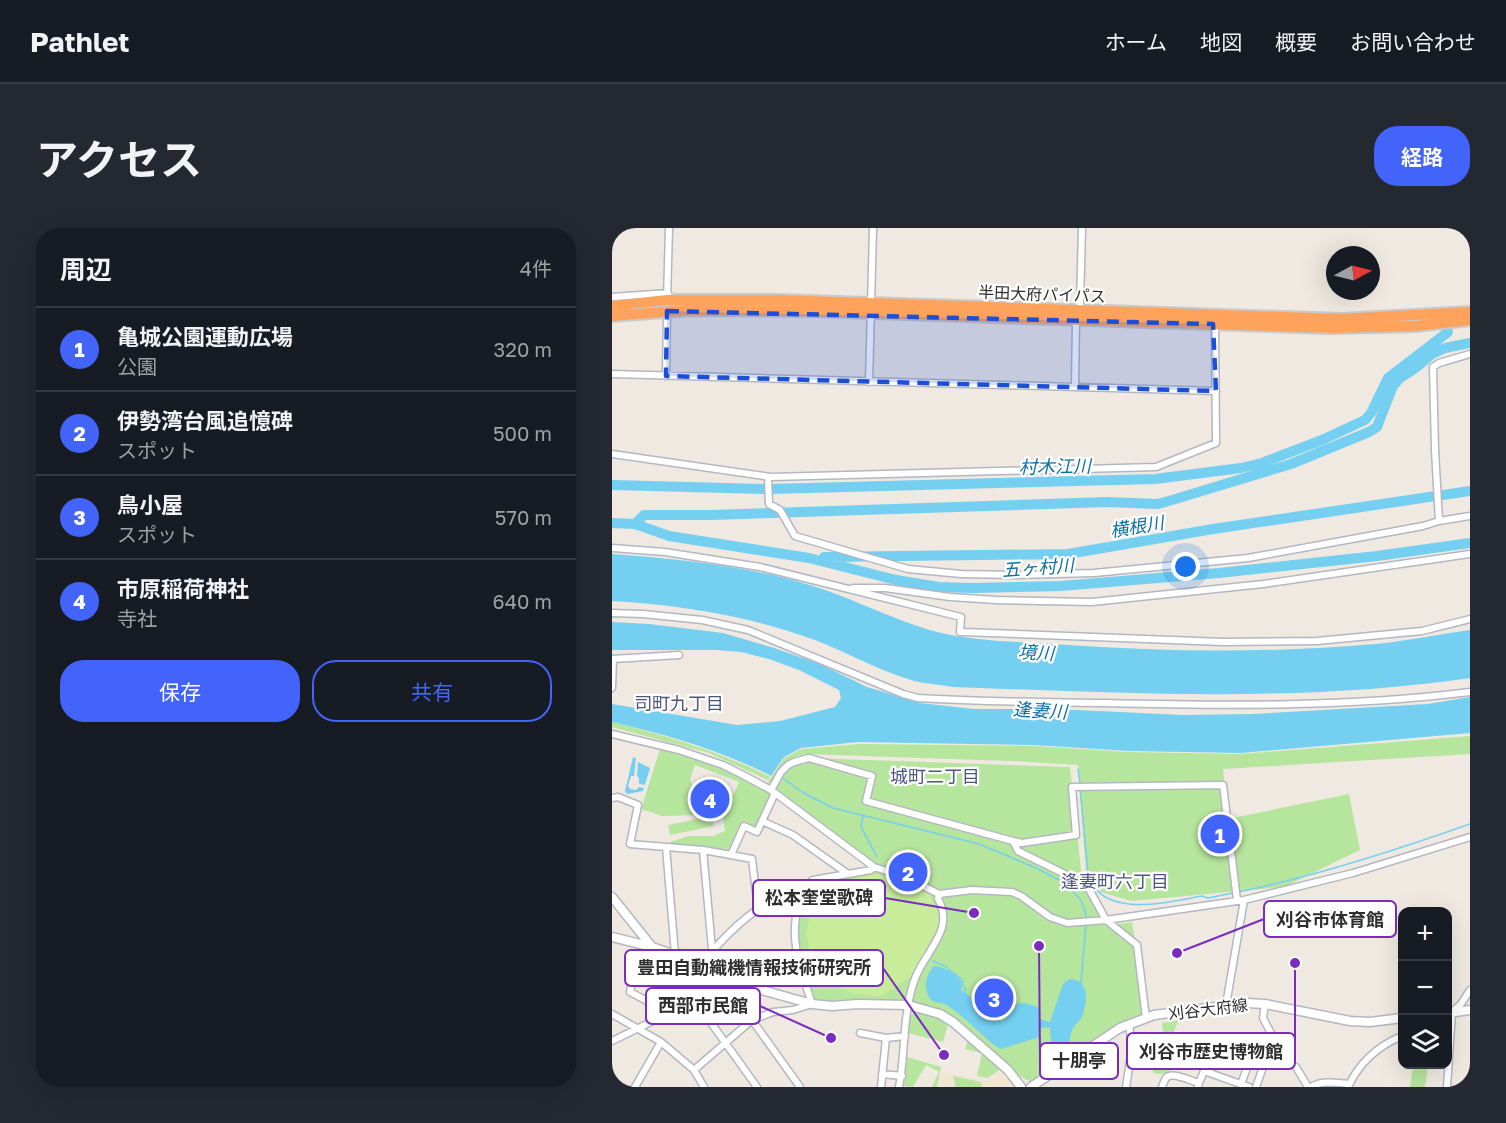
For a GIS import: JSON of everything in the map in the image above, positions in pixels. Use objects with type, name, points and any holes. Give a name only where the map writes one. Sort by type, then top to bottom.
[{"type":"highway","name":"半田大府パイパス","points":[[612,306],[740,299],[1076,320],[1341,328],[1415,326],[1470,320]]},
{"type":"highway","name":"半田大府パイパス","points":[[612,316],[667,302]]},
{"type":"highway","name":"半田大府パイパス","points":[[871,308],[1342,320],[1470,312]]},
{"type":"street","points":[[666,376],[669,228]]},
{"type":"street","points":[[869,382],[873,228]]},
{"type":"street","points":[[1080,304],[1082,228]]},
{"type":"street","points":[[612,297],[667,302]]},
{"type":"street","points":[[1075,387],[1076,320]]},
{"type":"street","points":[[612,454],[771,477],[1156,467],[1216,443],[1215,327],[1213,324]]},
{"type":"street","points":[[1439,520],[1433,367],[1470,354]]},
{"type":"street","points":[[612,374],[1216,392]]},
{"type":"street","points":[[771,477],[768,477],[769,504],[780,510],[795,536],[909,569],[933,572],[1016,575],[1094,573],[1248,558],[1423,526],[1439,520],[1470,516]]},
{"type":"street","points":[[612,548],[722,560],[843,587],[961,617],[960,632],[1223,642],[1317,641],[1422,631],[1470,619]]},
{"type":"street","points":[[843,587],[885,588],[950,597],[996,600],[1092,602],[1263,584],[1470,554]]},
{"type":"street","points":[[612,613],[702,620],[748,630],[903,694],[918,698],[1256,706],[1385,701],[1470,692]]},
{"type":"street","points":[[612,688],[613,659],[679,655]]},
{"type":"street","points":[[612,734],[655,743],[723,765],[773,792],[874,867],[905,877],[939,894],[972,890],[1012,892],[1050,917],[1067,923],[1106,920],[1241,900],[1353,873],[1470,837]]},
{"type":"street","points":[[731,855],[744,826],[757,832],[781,772],[788,765],[809,758],[872,776],[866,801],[1022,843],[1076,835],[1072,787],[1223,785],[1241,900],[1226,1005]]},
{"type":"street","points":[[612,798],[618,797],[638,805],[630,844],[703,850],[752,859],[758,909],[712,949],[685,989]]},
{"type":"street","points":[[762,821],[793,835],[848,874]]},
{"type":"street","points":[[1013,841],[1018,851],[1083,883],[1106,920],[1137,945],[1146,1018]]},
{"type":"street","points":[[666,847],[676,978]]},
{"type":"street","points":[[703,850],[712,949]]},
{"type":"street","points":[[812,1004],[794,942],[794,919],[807,885],[813,880],[871,870],[874,867]]},
{"type":"street","points":[[899,1087],[908,1005],[916,975],[939,939],[942,928],[943,908],[938,899],[939,894]]},
{"type":"street","points":[[612,897],[699,1006],[757,1087]]},
{"type":"street","points":[[612,937],[652,947],[701,964],[751,987],[812,1004],[908,1005],[940,1014],[953,1022],[1008,1070],[1021,1087]]},
{"type":"street","points":[[659,1018],[655,1005],[630,992],[638,963],[646,966],[667,996],[673,1013]]},
{"type":"street","points":[[612,1041],[659,1018],[751,987]]},
{"type":"street","points":[[1451,1015],[1470,990]]},
{"type":"street","points":[[694,1070],[752,1020],[773,1012],[793,1010],[812,1004]]},
{"type":"street","points":[[1256,1087],[1273,1037],[1263,1018],[1265,1004]]},
{"type":"street","name":"刈谷大府線","points":[[1031,1087],[1097,1042],[1129,1024],[1146,1018],[1226,1005],[1265,1004],[1350,1021],[1370,1022],[1398,1018]]},
{"type":"street","points":[[1452,1016],[1470,1010]]},
{"type":"street","points":[[612,1014],[661,1042],[694,1070],[705,1087]]},
{"type":"street","points":[[752,1020],[800,1087]]},
{"type":"street","points":[[1126,1087],[1132,1048],[1129,1024]]},
{"type":"street","points":[[860,1033],[886,1038],[905,1036]]},
{"type":"street","points":[[880,1087],[886,1038]]},
{"type":"street","points":[[1296,1067],[1309,1087],[1326,1082],[1349,1086],[1357,1069],[1365,1061],[1380,1048],[1398,1038]]},
{"type":"street","points":[[1394,1039],[1398,1042]]},
{"type":"street","points":[[635,1087],[661,1042]]},
{"type":"street","points":[[1241,1084],[1254,1046],[1269,1050]]},
{"type":"street","points":[[1209,1072],[1216,1051]]},
{"type":"street","points":[[1445,1069],[1446,1087]]},
{"type":"street","points":[[1162,1087],[1168,1076],[1180,1077],[1198,1085],[1203,1072],[1209,1072],[1249,1087]]},
{"type":"street","points":[[882,1074],[902,1076]]},
{"type":"highlighted area","points":[[667,311],[1213,324],[1216,391],[666,376]]},
{"type":"shaded area","points":[[1003,1071],[1015,1087],[938,1087],[942,1072],[989,1081]]},
{"type":"green space","points":[[612,722],[692,745],[732,759],[770,777],[768,780],[709,753],[612,727]]},
{"type":"green space","points":[[1470,736],[1470,754],[1223,769],[1228,819],[1349,794],[1360,850],[1284,887],[1131,901],[1101,892],[1086,872],[1078,765],[805,754],[789,761],[772,785],[768,782],[784,758],[802,749],[859,744],[1034,746],[1127,752],[1240,754]]},
{"type":"green space","points":[[660,749],[724,768],[772,794],[756,829],[743,823],[731,850],[670,845],[670,842],[688,836],[713,836],[725,831],[720,799],[732,797],[739,782],[695,765],[690,780],[704,808],[697,815],[662,816],[641,809]]},
{"type":"green space","points":[[809,758],[1070,767],[1082,880],[1113,925],[1132,922],[1146,1018],[1129,1024],[1035,1084],[1008,1070],[953,1022],[908,1005],[812,1004],[797,956],[794,919],[807,885],[874,867],[771,790],[785,768]]},
{"type":"green space","points":[[712,816],[714,826],[670,835],[668,825]]},
{"type":"green space","points":[[877,874],[928,893],[940,915],[937,939],[912,976],[881,996],[855,994],[831,985],[814,968],[806,934],[810,914],[819,896],[834,882]]},
{"type":"green space","points":[[917,1012],[936,1017],[948,1024],[943,1042],[908,1033],[909,1015]]},
{"type":"green space","points":[[1179,1020],[1169,1042],[1178,1047],[1175,1064],[1166,1073],[1154,1073],[1148,1064],[1143,1065],[1139,1059],[1135,1041],[1163,1032],[1162,1023]]},
{"type":"green space","points":[[968,1039],[1001,1069],[988,1078],[977,1076],[982,1053],[965,1049]]},
{"type":"green space","points":[[907,1057],[941,1067],[937,1087],[932,1087],[939,1072],[926,1065],[913,1087],[904,1086]]},
{"type":"green space","points":[[1412,1069],[1427,1069],[1425,1087],[1410,1087]]},
{"type":"green space","points":[[953,1076],[981,1082],[982,1087],[956,1087]]},
{"type":"water","name":"境川","points":[[612,554],[688,561],[764,573],[813,586],[929,630],[961,637],[991,640],[1145,649],[1260,650],[1376,644],[1470,630],[1470,678],[1341,691],[1212,694],[1082,692],[953,687],[924,683],[884,670],[815,640],[766,624],[664,605],[612,601]]},
{"type":"water","name":"逢妻川","points":[[612,622],[723,633],[820,664],[867,687],[920,703],[974,709],[1057,709],[1182,715],[1253,714],[1428,704],[1470,697],[1470,733],[1241,753],[1129,751],[1033,745],[858,742],[801,748],[784,757],[771,776],[733,758],[693,744],[612,722],[612,704],[737,725],[780,721],[835,707],[841,698],[839,690],[799,670],[741,652],[612,650]]},
{"type":"water","points":[[633,757],[636,758],[634,776],[631,776],[628,786],[636,790],[639,787],[644,788],[643,791],[627,794],[625,791]]},
{"type":"water","points":[[638,762],[650,768],[645,785],[639,784]]},
{"type":"water","points":[[934,966],[954,974],[962,982],[961,990],[995,1020],[1003,1021],[1014,1007],[1025,1003],[1039,1008],[1040,1019],[1050,1022],[1063,984],[1070,979],[1077,980],[1084,988],[1086,999],[1082,1017],[1072,1030],[1067,1049],[1055,1050],[1051,1042],[1050,1027],[1040,1028],[1039,1037],[1001,1049],[994,1045],[951,1008],[931,999],[926,985],[927,977]]},
{"type":"waterway","name":"村木江川","points":[[612,485],[768,489],[1155,479],[1241,468],[1262,463],[1322,440],[1365,420],[1371,413],[1388,378],[1448,332]]},
{"type":"waterway","points":[[635,524],[644,515],[712,515],[1107,502],[1158,504],[1291,464],[1369,432],[1377,427],[1393,386],[1400,378],[1432,354],[1445,348],[1470,343]]},
{"type":"waterway","name":"横根川","points":[[824,557],[1068,554],[1213,529],[1470,491]]},
{"type":"waterway","name":"五ヶ村川","points":[[612,523],[635,524],[669,536],[809,558],[896,580],[939,587],[973,588],[1061,586],[1219,573],[1377,556],[1470,543]]},
{"type":"waterway","points":[[1078,769],[1080,783]]},
{"type":"waterway","points":[[780,776],[802,792],[833,808],[979,844],[1036,868],[1065,883],[1081,900],[1087,918]]},
{"type":"waterway","points":[[1080,788],[1088,874],[1095,888],[1107,898],[1137,905],[1172,902],[1202,896],[1208,898],[1233,893]]},
{"type":"waterway","points":[[863,817],[861,827],[877,857]]},
{"type":"waterway","points":[[1238,892],[1355,862],[1470,824]]},
{"type":"waterway","points":[[1081,983],[1086,924]]},
{"type":"waterway","points":[[933,961],[945,966],[963,980],[966,990],[964,994]]},
{"type":"place","name":"市原稲荷神社","points":[[710,799]]},
{"type":"place","name":"亀城公園運動広場","points":[[1220,834]]},
{"type":"place","name":"伊勢湾台風追憶碑","points":[[908,872]]},
{"type":"place","name":"松本奎堂歌碑","points":[[974,913]]},
{"type":"place","name":"十朋亭","points":[[1039,946]]},
{"type":"place","name":"刈谷市体育館","points":[[1177,953]]},
{"type":"place","name":"刈谷市歴史博物館","points":[[1295,963]]},
{"type":"place","name":"鳥小屋","points":[[994,998]]},
{"type":"place","name":"西部市民館","points":[[831,1038]]},
{"type":"place","name":"豊田自動織機情報技術研究所","points":[[944,1055]]},
{"type":"district","name":"司町九丁目","points":[[679,704]]},
{"type":"district","name":"城町二丁目","points":[[935,777]]},
{"type":"district","name":"逢妻町六丁目","points":[[1115,882]]}]
